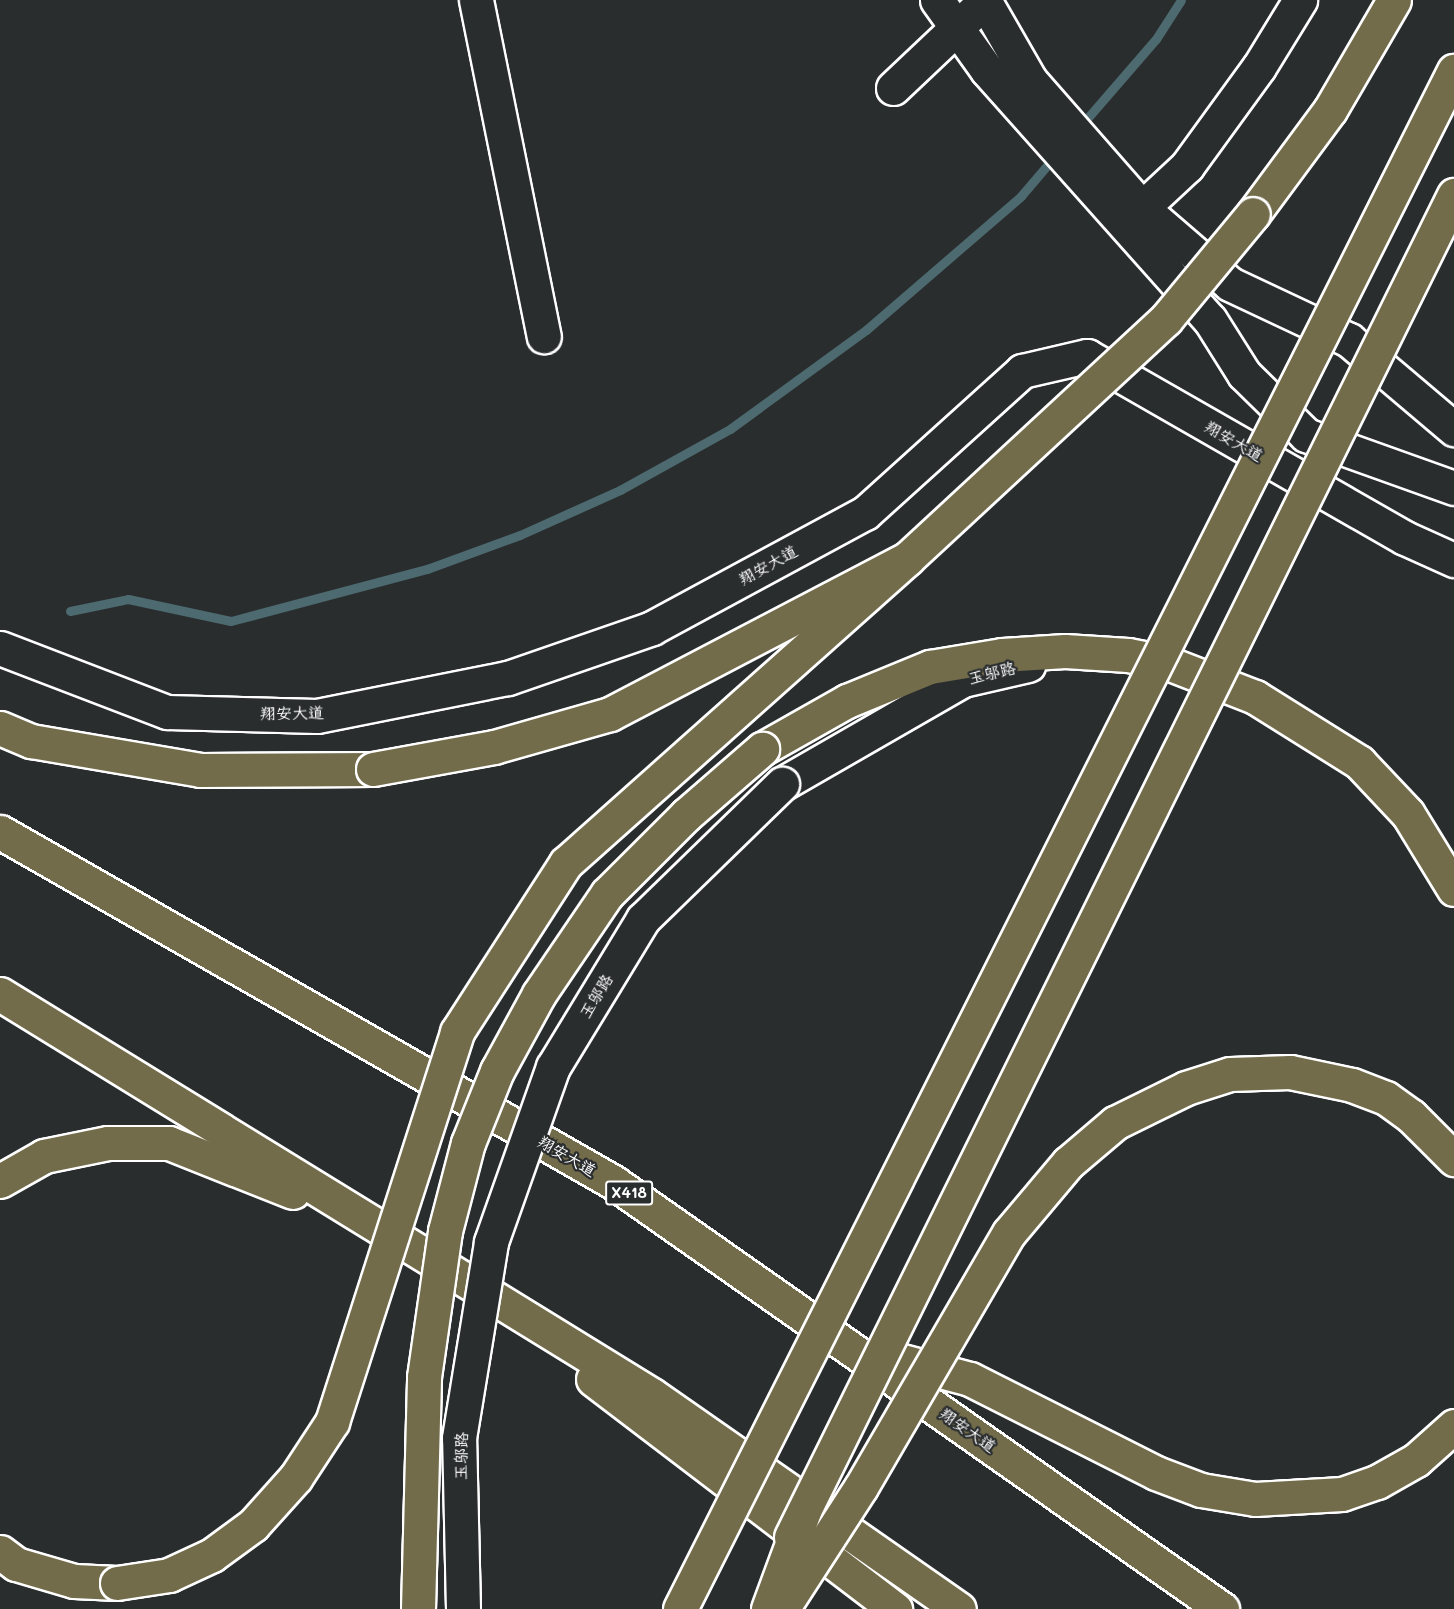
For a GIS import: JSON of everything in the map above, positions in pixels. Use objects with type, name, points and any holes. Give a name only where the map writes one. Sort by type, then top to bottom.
[{"type":"main road","points":[[476,0],[544,336]]},
{"type":"main road","points":[[937,0],[987,70],[1021,88]]},
{"type":"main road","points":[[893,88],[985,0],[1021,88],[1131,215],[1210,320],[1244,374],[1306,435],[1454,488]]},
{"type":"main road","points":[[1131,215],[1186,166],[1259,67],[1300,0]]},
{"type":"main road","points":[[0,1552],[16,1564],[74,1581],[117,1583],[169,1575],[212,1554],[253,1525],[296,1477],[332,1422],[457,1032],[566,863],[907,559],[1166,319],[1253,213],[1330,110],[1394,0]]},
{"type":"main road","points":[[680,1609],[1454,71]]},
{"type":"main road","points":[[756,1609],[1454,195]]},
{"type":"main road","points":[[1131,215],[1230,284],[1349,340],[1454,429]]},
{"type":"main road","name":"翔安大道","points":[[0,648],[167,712],[316,716],[508,678],[652,628],[865,513],[1022,371],[1087,357],[1405,538],[1454,560]]},
{"type":"main road","points":[[0,728],[31,741],[200,770],[373,770],[494,747],[610,714],[907,559]]},
{"type":"main road","points":[[418,1609],[423,1377],[445,1231],[468,1143],[493,1081],[539,994],[607,894],[686,815],[762,749],[847,701],[930,667],[1002,655],[1107,654],[1166,662],[1255,697],[1296,719],[1359,762],[1408,814],[1454,889]]},
{"type":"main road","name":"玉邬路","points":[[463,1609],[459,1438],[491,1242],[553,1067],[643,919],[782,784],[963,680],[1040,662],[1107,654]]},
{"type":"main road","name":"翔安大道","points":[[0,832],[613,1182],[1222,1609]]},
{"type":"main road","points":[[0,994],[652,1395],[959,1609]]},
{"type":"main road","points":[[782,1609],[861,1487],[1009,1233],[1068,1163],[1115,1123],[1186,1088],[1230,1074],[1290,1072],[1352,1084],[1386,1098],[1412,1116],[1454,1159]]},
{"type":"main road","points":[[0,1181],[44,1156],[108,1143],[169,1143],[371,1222]]},
{"type":"main road","points":[[492,1296],[648,1423],[895,1609]]},
{"type":"main road","points":[[850,1347],[970,1379],[1156,1473],[1201,1490],[1255,1499],[1342,1494],[1377,1482],[1416,1460],[1454,1426]]},
{"type":"main road","points":[[768,1609],[804,1512]]},
{"type":"waterway","points":[[1078,129],[1156,39],[1181,0]]},
{"type":"waterway","points":[[70,611],[128,599],[231,621],[427,569],[520,535],[620,490],[730,429],[866,330],[1021,196],[1056,155]]}]
